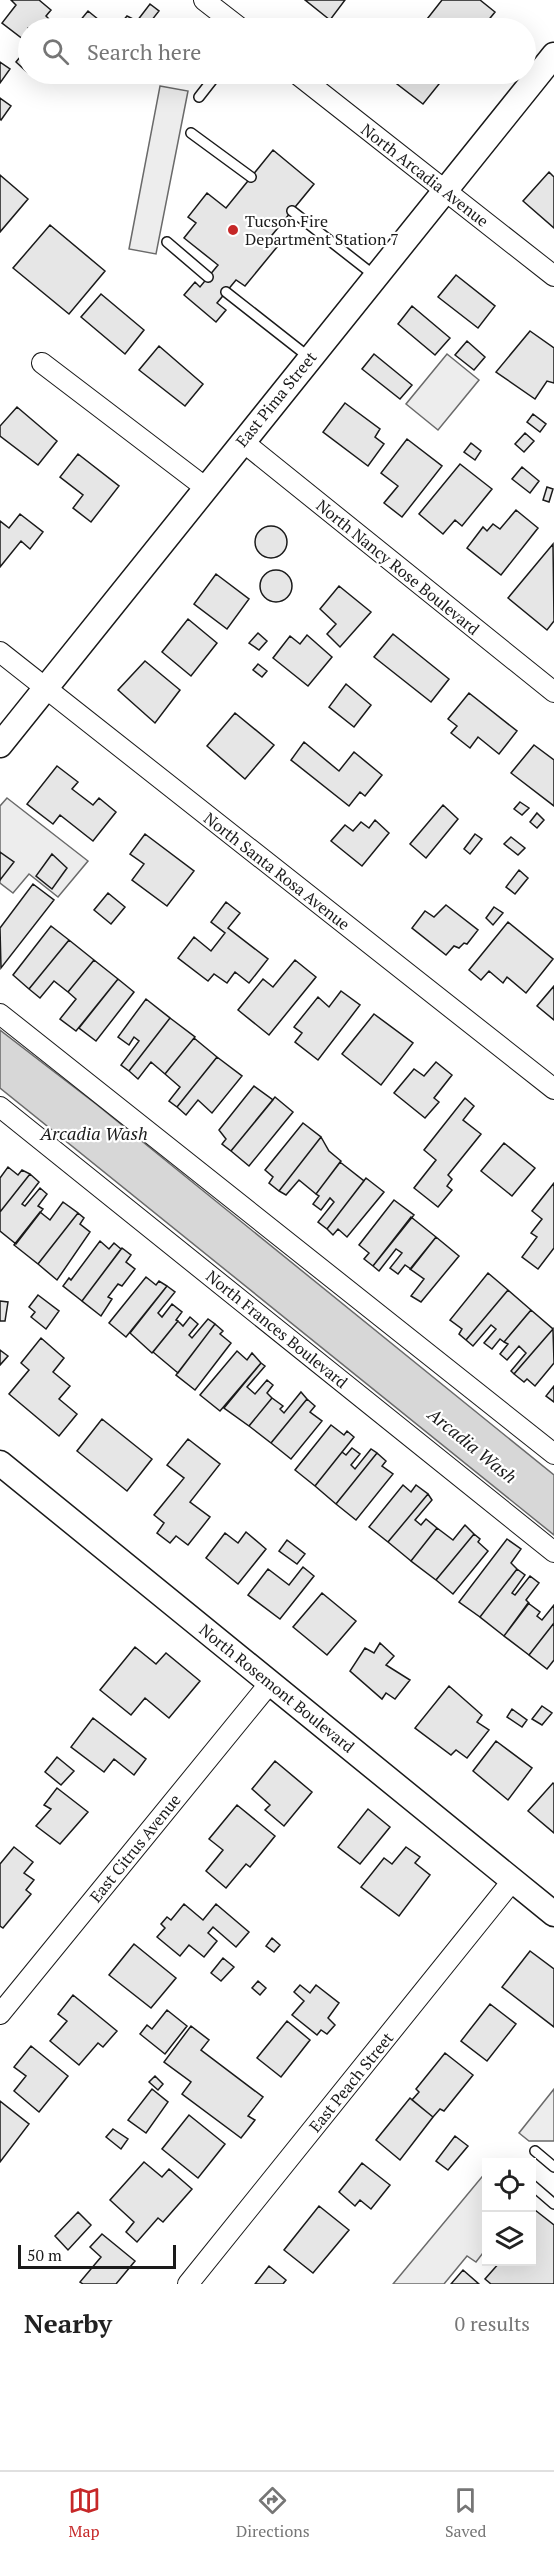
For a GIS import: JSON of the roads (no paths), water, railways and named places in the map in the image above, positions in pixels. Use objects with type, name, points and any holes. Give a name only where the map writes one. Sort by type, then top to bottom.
[{"type":"street","points":[[204,0],[227,18]]},
{"type":"street","name":"East Pima Street","points":[[536,77],[554,55]]},
{"type":"street","name":"North Arcadia Avenue","points":[[310,84],[554,276]]},
{"type":"street","name":"East Pima Street","points":[[0,745],[531,84]]},
{"type":"street","points":[[42,363],[206,488]]},
{"type":"street","name":"North Nancy Rose Boulevard","points":[[242,441],[554,692]]},
{"type":"street","name":"North Santa Rosa Avenue","points":[[0,652],[554,1089]]},
{"type":"street","points":[[0,1014],[554,1454]]},
{"type":"street","name":"North Frances Boulevard","points":[[0,1107],[554,1552]]},
{"type":"street","name":"North Rosemont Boulevard","points":[[0,1463],[554,1914]]},
{"type":"street","name":"East Citrus Avenue","points":[[0,2014],[270,1683]]},
{"type":"street","name":"East Peach Street","points":[[188,2284],[513,1880]]},
{"type":"lane","points":[[198,97],[209,84]]},
{"type":"lane","points":[[191,133],[251,177]]},
{"type":"lane","points":[[292,211],[376,277]]},
{"type":"lane","points":[[167,242],[208,277]]},
{"type":"lane","points":[[226,292],[310,358]]},
{"type":"lane","points":[[535,2151],[554,2167]]},
{"type":"lane","points":[[536,2189],[554,2204]]},
{"type":"water","name":"Arcadia Wash","points":[[0,1030],[96,1104],[554,1475],[554,1535],[0,1088]]},
{"type":"place","name":"Tucson Fire Department Station 7","points":[[233,230]]}]
